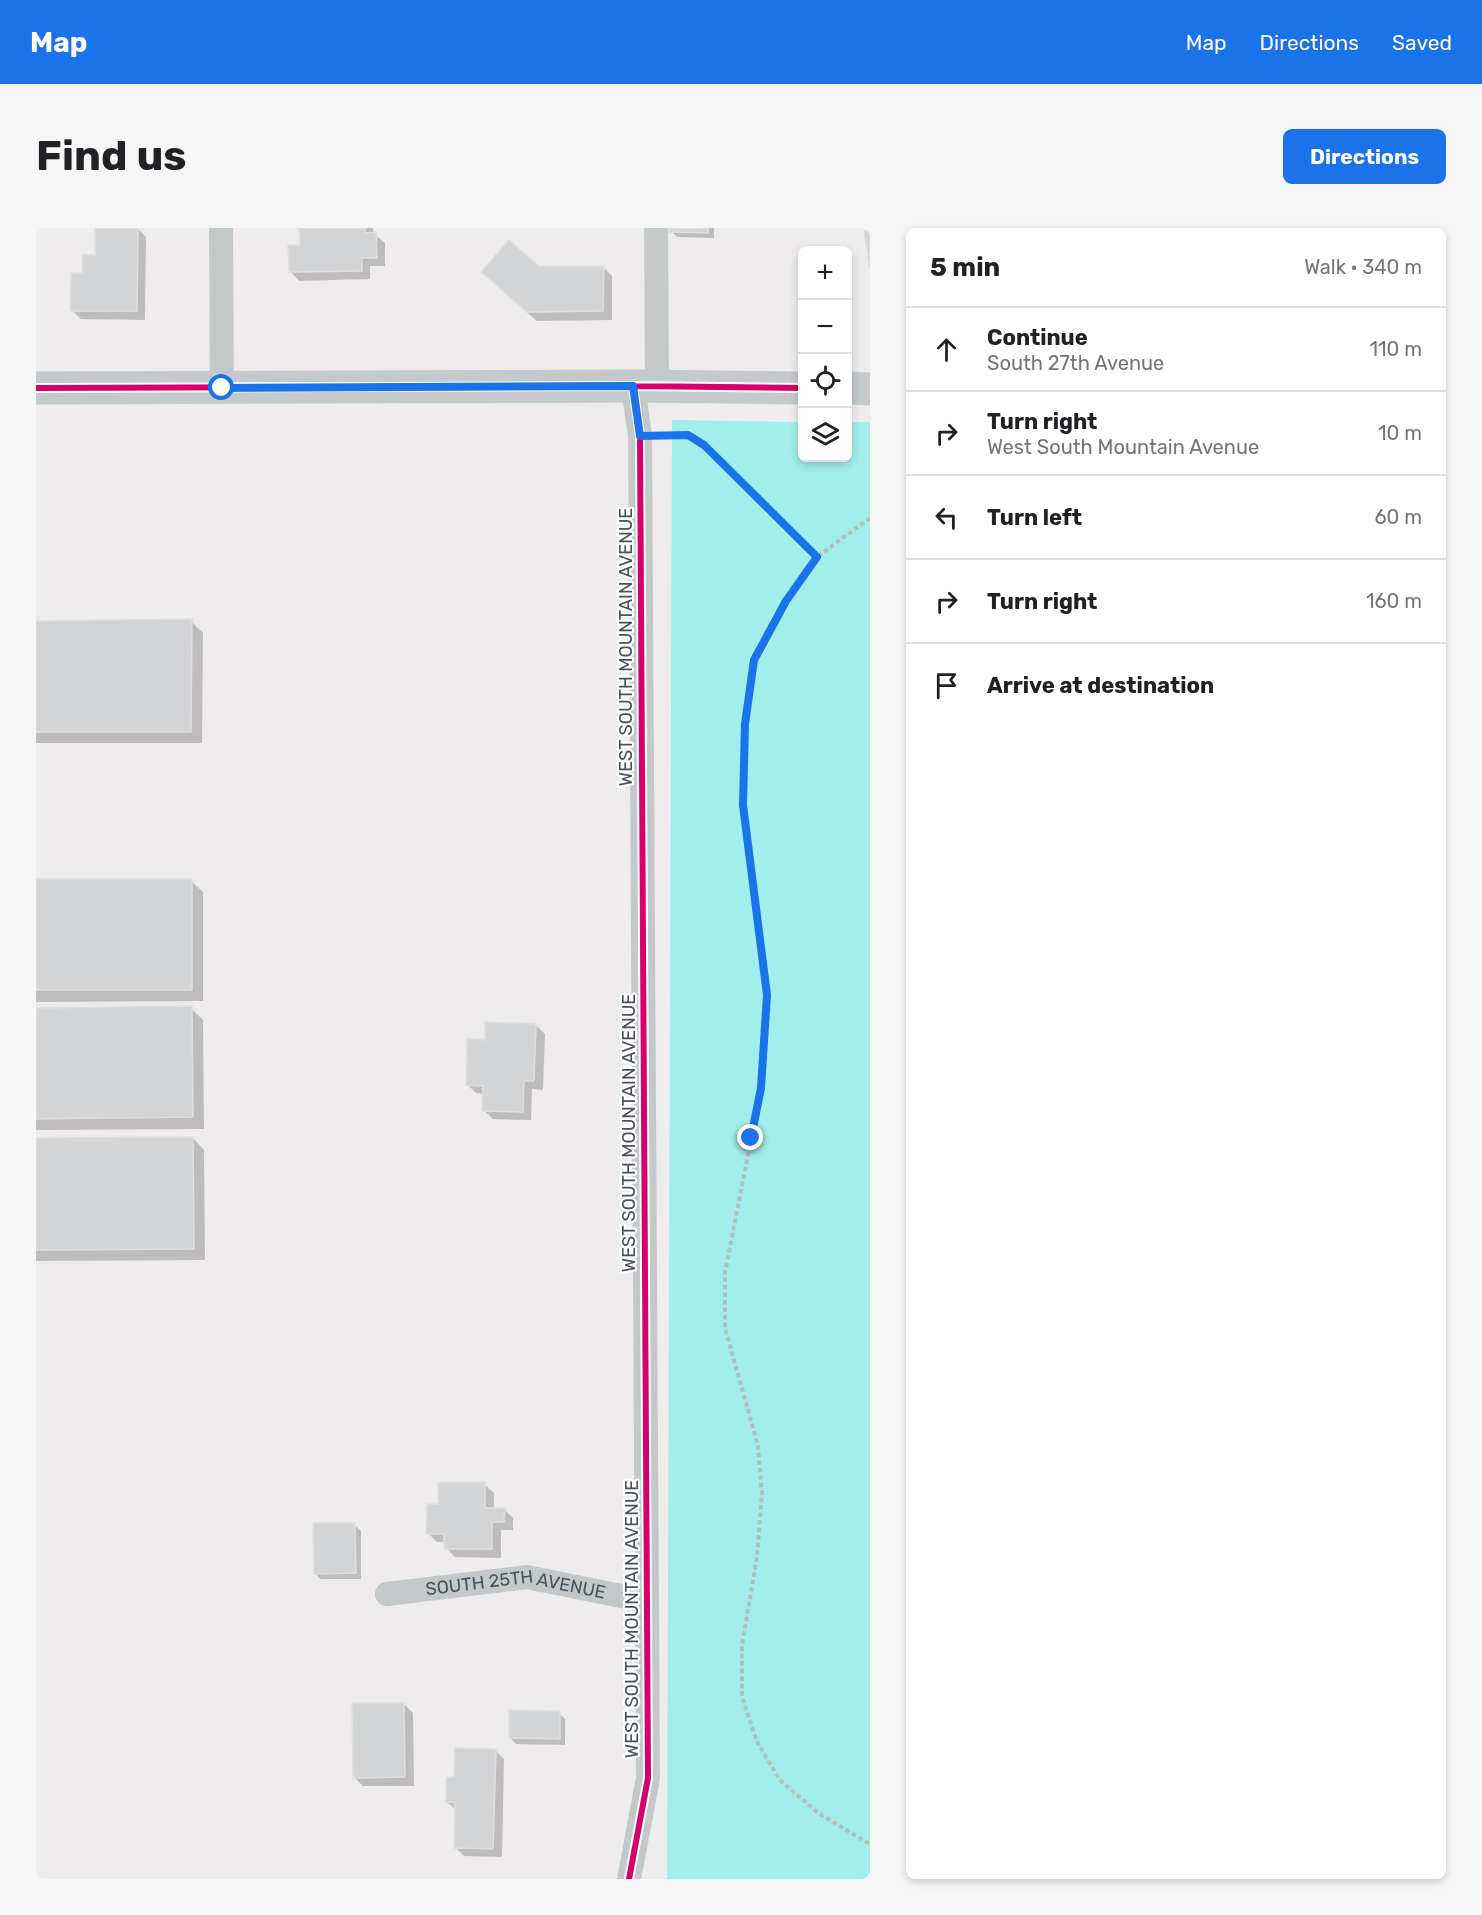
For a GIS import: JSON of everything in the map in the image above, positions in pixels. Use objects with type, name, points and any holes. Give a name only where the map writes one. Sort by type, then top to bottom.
[{"type":"street","points":[[221,228],[222,388]]},
{"type":"street","name":"WEST SOUTH MOUNTAIN AVENUE","points":[[629,1879],[648,1778],[640,436],[656,228]]},
{"type":"street","points":[[36,388],[645,386],[798,388]]},
{"type":"street","points":[[852,388],[870,389]]},
{"type":"street","name":"SOUTH 25TH AVENUE","points":[[387,1594],[526,1577],[646,1601]]},
{"type":"path","points":[[640,436],[688,435],[704,445],[817,557]]},
{"type":"path","points":[[870,518],[817,557],[786,601],[754,660],[745,724],[743,805],[767,995],[761,1088],[724,1273],[724,1328],[758,1446],[762,1493],[757,1557],[742,1645],[742,1697],[757,1742],[780,1780],[818,1813],[870,1844]]},
{"type":"water","points":[[672,420],[798,422],[798,462],[852,462],[852,422],[870,422],[870,1879],[667,1879]]},
{"type":"building","points":[[95,228],[138,228],[137,311],[70,311],[71,273],[82,273],[82,255],[95,255]]},
{"type":"building","points":[[299,228],[365,228],[365,233],[376,232],[377,258],[362,258],[362,271],[289,272],[288,245],[300,245]]},
{"type":"building","points":[[669,228],[708,228],[708,233],[669,232]]},
{"type":"building","points":[[864,231],[870,231],[870,269]]},
{"type":"building","points":[[509,240],[539,266],[604,266],[603,311],[527,312],[481,272]]},
{"type":"building","points":[[192,619],[191,732],[36,732],[36,621]]},
{"type":"building","points":[[36,879],[192,879],[192,990],[36,990]]},
{"type":"building","points":[[192,1006],[193,1117],[36,1119],[36,1008]]},
{"type":"building","points":[[485,1022],[536,1024],[534,1081],[524,1081],[523,1112],[482,1111],[483,1086],[466,1085],[467,1039],[485,1040]]},
{"type":"building","points":[[193,1137],[194,1249],[36,1250],[36,1138]]},
{"type":"building","points":[[438,1482],[485,1482],[485,1508],[505,1508],[504,1522],[492,1522],[492,1549],[444,1549],[444,1534],[426,1534],[427,1504],[438,1504]]},
{"type":"building","points":[[313,1523],[355,1523],[356,1573],[314,1574]]},
{"type":"building","points":[[352,1703],[404,1703],[405,1777],[353,1778]]},
{"type":"building","points":[[509,1710],[560,1711],[560,1739],[509,1738]]},
{"type":"building","points":[[455,1748],[496,1749],[493,1849],[454,1848],[455,1802],[446,1802],[446,1777],[454,1777]]},
{"type":"cycle path","points":[[36,388],[633,386],[798,388]]},
{"type":"cycle path","points":[[629,1879],[648,1778],[640,436],[633,386]]},
{"type":"route","points":[[222,388],[633,386],[640,436],[688,435],[704,445],[817,557],[786,601],[754,660],[745,724],[743,805],[767,995],[761,1088],[751,1138]]}]
